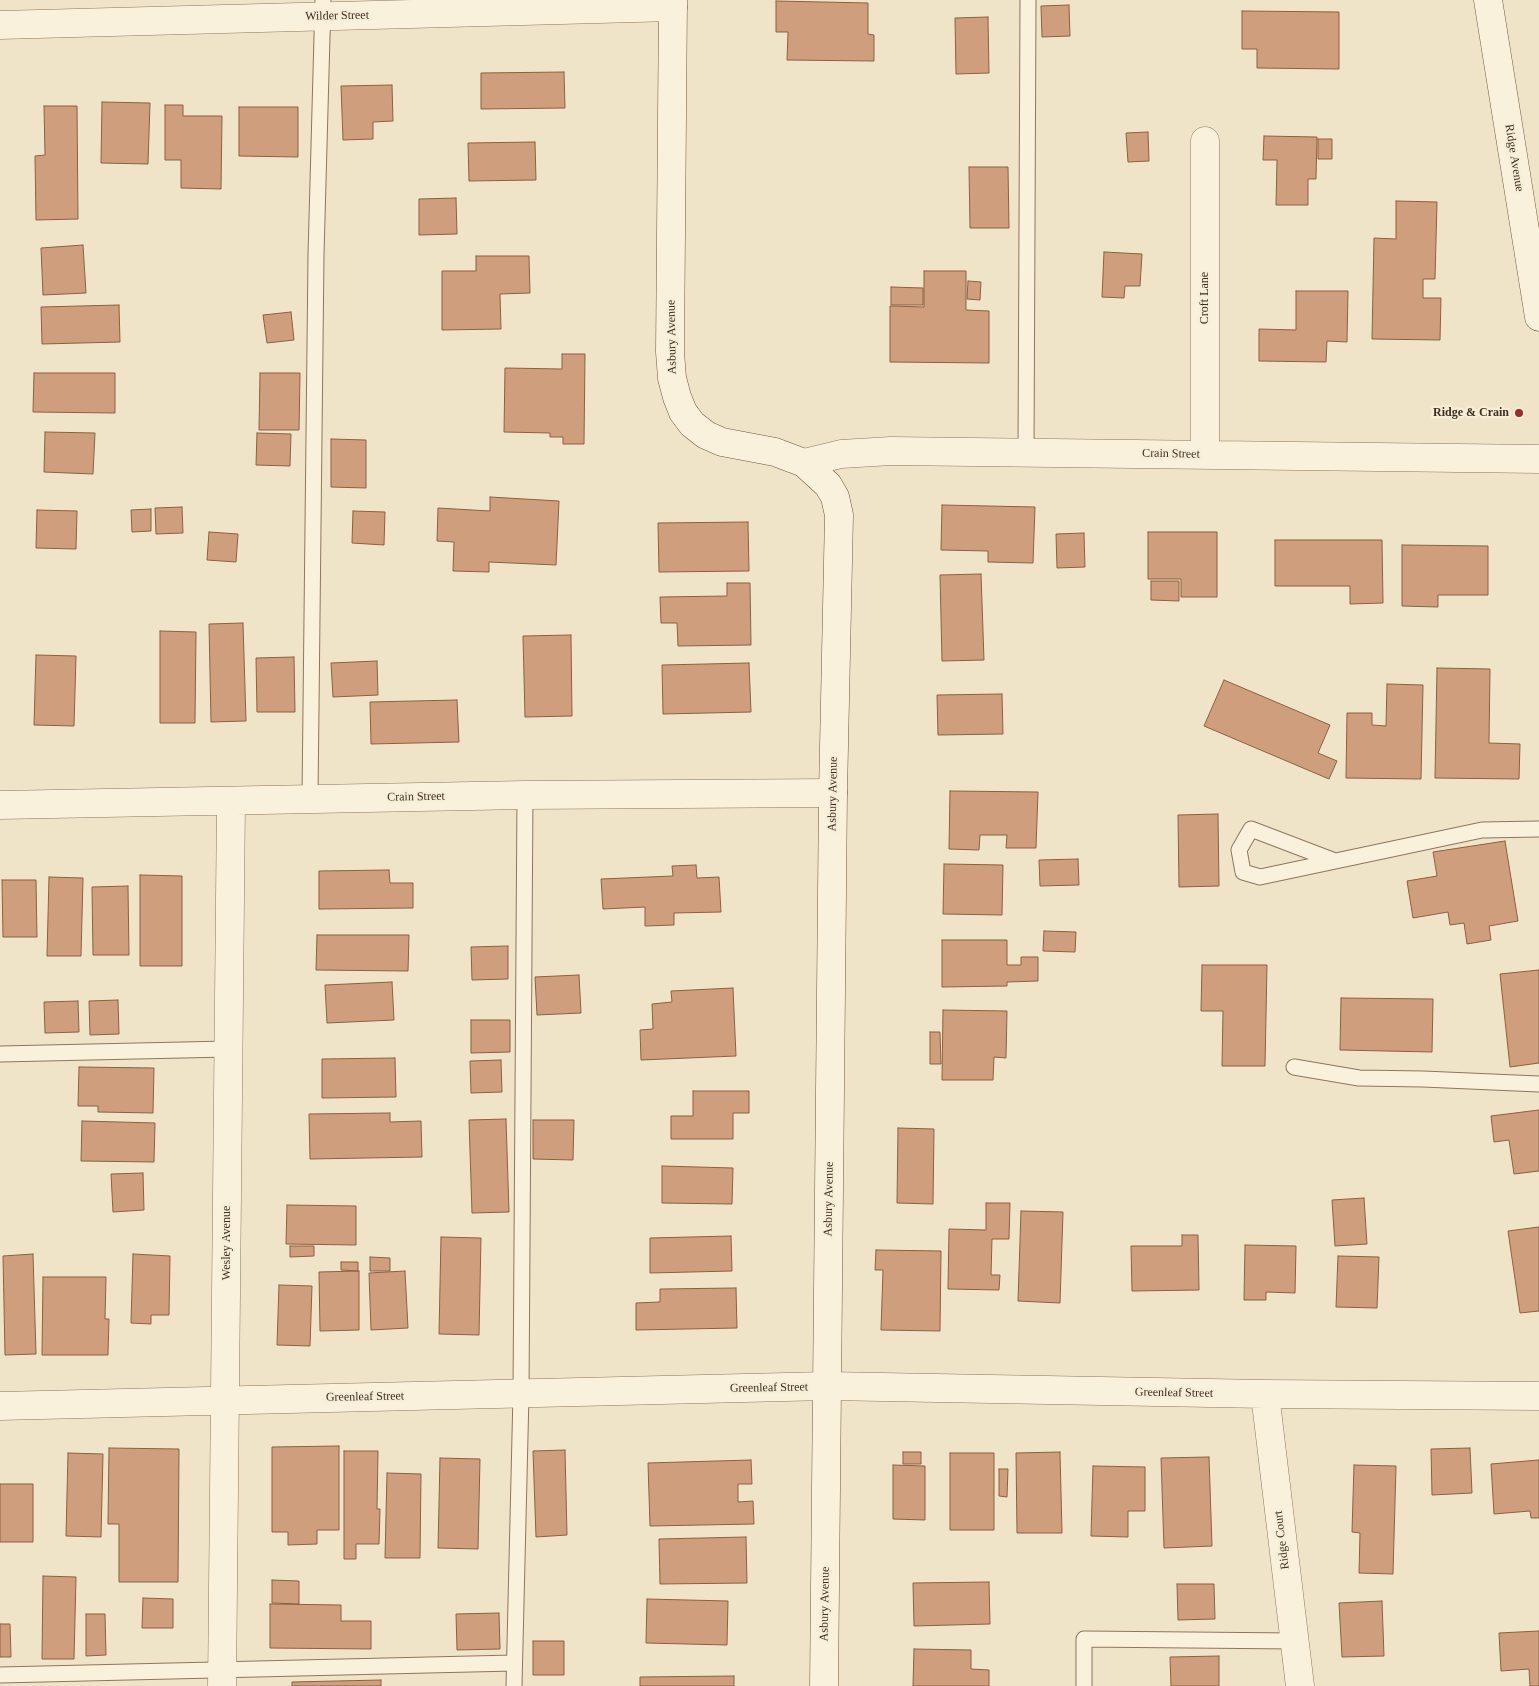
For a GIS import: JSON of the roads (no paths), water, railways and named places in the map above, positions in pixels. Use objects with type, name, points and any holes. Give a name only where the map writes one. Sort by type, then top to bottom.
[{"type":"street","name":"Ridge Avenue","points":[[1488,0],[1539,317]]},
{"type":"street","name":"Wilder Street","points":[[0,25],[323,8],[673,4]]},
{"type":"street","name":"Asbury Avenue","points":[[673,4],[670,352],[672,378],[677,396],[683,412],[692,424],[706,435],[722,442],[775,452],[804,463],[828,485],[835,498],[839,514],[833,793],[824,1686]]},
{"type":"street","name":"Croft Lane","points":[[1205,141],[1206,454]]},
{"type":"street","name":"Crain Street","points":[[804,463],[841,454],[892,451],[1539,459]]},
{"type":"street","name":"Crain Street","points":[[0,805],[310,798],[833,793]]},
{"type":"street","name":"Wesley Avenue","points":[[222,1678],[231,801]]},
{"type":"street","name":"Greenleaf Street","points":[[0,1406],[226,1399],[827,1386],[1265,1394],[1539,1396]]},
{"type":"street","name":"Ridge Court","points":[[1265,1394],[1300,1686]]},
{"type":"lane","points":[[1026,452],[1028,0]]},
{"type":"lane","points":[[310,798],[316,255],[323,8]]},
{"type":"lane","points":[[514,1686],[521,1394],[525,795]]},
{"type":"lane","points":[[1335,861],[1251,829],[1239,850],[1243,872],[1260,877],[1482,830],[1539,829]]},
{"type":"lane","points":[[0,1054],[228,1049]]},
{"type":"lane","points":[[1294,1067],[1359,1078],[1423,1078],[1539,1084]]},
{"type":"lane","points":[[1084,1686],[1084,1640],[1294,1641]]},
{"type":"lane","points":[[0,1675],[222,1678],[514,1663]]},
{"type":"place","name":"Ridge & Crain","points":[[1519,413]]}]
